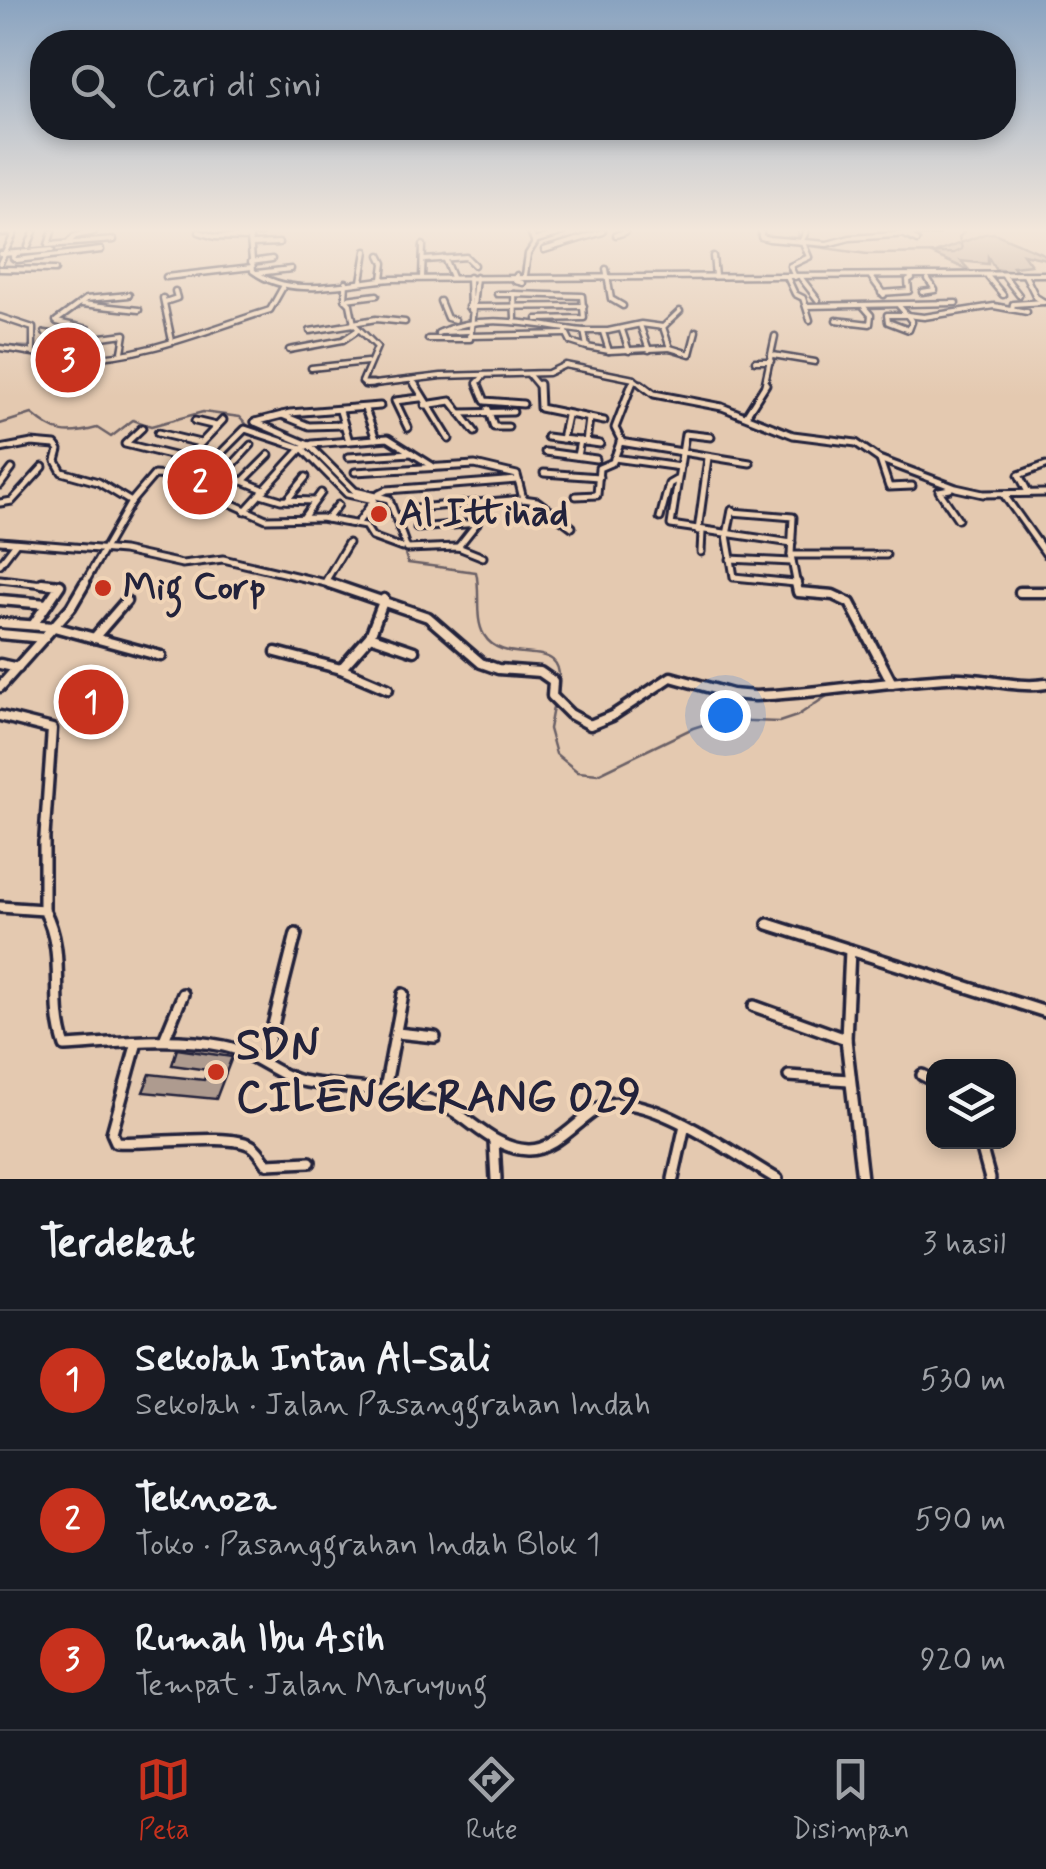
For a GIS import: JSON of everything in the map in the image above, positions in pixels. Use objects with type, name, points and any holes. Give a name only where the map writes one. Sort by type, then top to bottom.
[{"type":"street","points":[[0,348],[82,358],[122,352],[172,341],[272,308],[283,287]]},
{"type":"street","points":[[347,287],[355,325],[376,344],[367,362],[362,382],[365,385],[441,376],[549,372],[562,365],[634,379],[654,394],[692,399],[747,414],[793,435],[856,443],[880,459],[956,488],[1003,494],[1046,493]]},
{"type":"street","points":[[471,308],[472,287]]},
{"type":"street","points":[[474,287],[468,321],[468,340],[428,338],[454,323],[468,321],[584,318],[580,294],[497,294]]},
{"type":"street","points":[[610,287],[611,298],[623,306]]},
{"type":"street","points":[[794,287],[810,320]]},
{"type":"street","points":[[807,287],[818,300]]},
{"type":"street","points":[[878,287],[889,303]]},
{"type":"street","points":[[881,292],[909,291],[909,287]]},
{"type":"street","points":[[922,292],[934,287]]},
{"type":"street","points":[[996,287],[1002,295]]},
{"type":"street","points":[[1012,287],[1018,296]]},
{"type":"street","points":[[1012,309],[1013,304],[1046,303],[1036,297],[1031,287]]},
{"type":"street","points":[[475,290],[485,292]]},
{"type":"street","points":[[172,341],[164,300],[177,298],[175,291]]},
{"type":"street","points":[[57,354],[87,326],[56,321],[88,298],[104,300],[129,294]]},
{"type":"street","points":[[514,294],[515,319]]},
{"type":"street","points":[[118,308],[120,296]]},
{"type":"street","points":[[348,302],[378,297]]},
{"type":"street","points":[[100,306],[104,300]]},
{"type":"street","points":[[440,301],[448,319],[542,323],[565,331],[570,342],[587,347],[609,351],[670,348],[690,354]]},
{"type":"street","points":[[806,306],[956,303]]},
{"type":"street","points":[[80,304],[139,310]]},
{"type":"street","points":[[471,308],[584,306]]},
{"type":"street","points":[[836,320],[870,324],[871,315],[864,306]]},
{"type":"street","points":[[900,306],[908,316],[910,330],[888,322],[888,315],[908,316],[952,314],[994,306],[1026,312]]},
{"type":"street","points":[[662,327],[680,311]]},
{"type":"street","points":[[0,317],[32,328],[33,350]]},
{"type":"street","points":[[310,331],[376,319],[405,322]]},
{"type":"street","points":[[438,332],[603,332],[654,322],[662,327],[670,348]]},
{"type":"street","points":[[289,350],[343,340],[355,325]]},
{"type":"street","points":[[640,325],[649,350]]},
{"type":"street","points":[[622,330],[629,351]]},
{"type":"street","points":[[584,331],[587,347]]},
{"type":"street","points":[[688,362],[696,331]]},
{"type":"street","points":[[603,332],[609,351]]},
{"type":"street","points":[[45,333],[77,338]]},
{"type":"street","points":[[102,337],[126,334],[122,352]]},
{"type":"street","points":[[747,414],[768,381],[775,336]]},
{"type":"street","points":[[771,359],[793,361]]},
{"type":"street","points":[[755,361],[815,362]]},
{"type":"street","points":[[310,368],[367,362]]},
{"type":"street","points":[[528,374],[539,384],[539,407],[604,422]]},
{"type":"street","points":[[441,376],[442,386]]},
{"type":"street","points":[[485,376],[477,383],[485,401],[523,404]]},
{"type":"street","points":[[576,496],[595,498],[599,468],[613,463],[620,442],[615,428],[634,379]]},
{"type":"street","points":[[412,380],[450,440]]},
{"type":"street","points":[[408,428],[395,401],[420,398]]},
{"type":"street","points":[[425,405],[451,401],[475,432]]},
{"type":"street","points":[[380,406],[280,415],[256,422],[305,446],[346,494],[391,500],[404,548]]},
{"type":"street","points":[[365,409],[376,439]]},
{"type":"street","points":[[460,413],[488,409],[513,412]]},
{"type":"street","points":[[488,409],[494,427],[508,427]]},
{"type":"street","points":[[340,411],[349,441]]},
{"type":"street","points":[[280,415],[312,427],[344,424]]},
{"type":"street","points":[[562,439],[567,416]]},
{"type":"street","points":[[577,456],[589,419]]},
{"type":"street","points":[[170,476],[223,420]]},
{"type":"street","points":[[195,421],[217,426]]},
{"type":"street","points":[[142,428],[125,444],[186,459]]},
{"type":"street","points":[[188,484],[244,429],[305,446],[388,438],[434,467]]},
{"type":"street","points":[[711,436],[686,433],[670,524],[792,543]]},
{"type":"street","points":[[158,434],[201,443]]},
{"type":"street","points":[[547,438],[600,444]]},
{"type":"street","points":[[0,449],[32,442],[52,444],[58,448],[57,463],[64,473],[98,482],[131,502]]},
{"type":"street","points":[[620,442],[750,463]]},
{"type":"street","points":[[225,473],[252,445]]},
{"type":"street","points":[[245,510],[305,446]]},
{"type":"street","points":[[348,457],[414,452]]},
{"type":"street","points":[[545,452],[596,459]]},
{"type":"street","points":[[243,481],[268,454]]},
{"type":"street","points":[[614,458],[680,467]]},
{"type":"street","points":[[701,552],[708,458]]},
{"type":"street","points":[[880,459],[889,487],[912,486]]},
{"type":"street","points":[[0,504],[12,501],[43,468],[57,463]]},
{"type":"street","points":[[1028,492],[1019,474],[1046,464]]},
{"type":"street","points":[[355,472],[476,465],[517,478]]},
{"type":"street","points":[[206,466],[287,500],[315,501]]},
{"type":"street","points":[[0,485],[12,470]]},
{"type":"street","points":[[544,473],[599,477]]},
{"type":"street","points":[[0,688],[54,627],[106,550],[131,502],[152,476],[170,476],[266,519],[327,519],[357,524],[364,526],[372,537],[404,548],[458,547],[482,557]]},
{"type":"street","points":[[287,500],[306,477]]},
{"type":"street","points":[[357,524],[384,490],[517,478]]},
{"type":"street","points":[[517,478],[522,499]]},
{"type":"street","points":[[660,518],[669,484],[676,480]]},
{"type":"street","points":[[956,488],[939,491],[958,518]]},
{"type":"street","points":[[302,519],[322,493]]},
{"type":"street","points":[[1003,494],[1046,554]]},
{"type":"street","points":[[416,508],[522,499],[537,501],[572,527]]},
{"type":"street","points":[[458,547],[477,523],[475,503]]},
{"type":"street","points":[[327,519],[338,505]]},
{"type":"street","points":[[794,583],[734,577],[727,535],[732,510],[793,517],[794,583],[800,594],[833,596],[850,603],[892,684]]},
{"type":"street","points":[[417,528],[477,523]]},
{"type":"street","points":[[0,540],[106,550],[182,564],[223,559],[384,599],[428,617],[481,662],[498,669],[545,674],[553,681],[555,699],[590,725],[612,717],[633,699],[671,677],[732,694],[756,696],[991,678],[1026,687],[1046,684]]},
{"type":"street","points":[[0,564],[16,542]]},
{"type":"street","points":[[324,582],[348,543]]},
{"type":"street","points":[[730,559],[886,555]]},
{"type":"street","points":[[0,579],[59,584],[33,626]]},
{"type":"street","points":[[1020,592],[1046,592]]},
{"type":"street","points":[[341,669],[370,636],[384,599]]},
{"type":"street","points":[[0,600],[48,604]]},
{"type":"street","points":[[94,638],[126,601]]},
{"type":"street","points":[[0,623],[54,627],[161,656]]},
{"type":"street","points":[[0,634],[45,638]]},
{"type":"street","points":[[370,636],[414,651]]},
{"type":"street","points":[[276,652],[341,669],[388,689]]},
{"type":"street","points":[[0,664],[18,668]]},
{"type":"street","points":[[0,716],[52,730],[44,808],[44,910],[61,949],[63,1044],[164,1040],[224,1046],[264,1061],[302,1082],[385,1089],[439,1103],[494,1141],[511,1148],[542,1148],[611,1102],[646,1106],[778,1179]]},
{"type":"street","points":[[0,907],[44,910]]},
{"type":"street","points":[[768,924],[1046,1012]]},
{"type":"street","points":[[264,1061],[296,934]]},
{"type":"street","points":[[850,950],[846,1040],[862,1179]]},
{"type":"street","points":[[164,1040],[183,994]]},
{"type":"street","points":[[385,1089],[403,994]]},
{"type":"street","points":[[754,1006],[846,1040]]},
{"type":"street","points":[[397,1033],[435,1037]]},
{"type":"street","points":[[136,1042],[112,1133],[116,1142],[149,1145],[227,1138],[253,1146],[267,1164],[310,1162]]},
{"type":"street","points":[[922,1075],[926,1077]]},
{"type":"street","points":[[789,1076],[850,1080]]},
{"type":"street","points":[[672,1179],[685,1125]]},
{"type":"street","points":[[494,1141],[496,1179]]},
{"type":"street","points":[[982,1149],[990,1179]]},
{"type":"building","points":[[90,688],[110,689],[97,712],[84,722],[76,722]]},
{"type":"building","name":"SDN CILENGKRANG 029","points":[[177,1049],[232,1057],[216,1099],[143,1092],[150,1074],[204,1080],[208,1070],[172,1065]]},
{"type":"waterway","points":[[2,346],[30,347]]},
{"type":"waterway","points":[[0,424],[32,414],[62,432],[97,428],[111,437],[133,420],[151,426],[203,412],[240,417],[248,426],[307,448],[354,493]]},
{"type":"waterway","points":[[381,500],[388,503],[408,563],[476,572],[479,621],[484,635],[507,651],[534,654],[555,663],[559,674],[557,694]]},
{"type":"waterway","points":[[554,702],[549,729],[556,754],[578,772],[598,774],[693,728],[718,720],[779,722],[797,716],[830,694]]},
{"type":"place","name":"Rumah Ibu Asih","points":[[68,360]]},
{"type":"place","name":"Teknoza","points":[[200,482]]},
{"type":"place","name":"Al Ittihad","points":[[379,514]]},
{"type":"place","name":"Mig Corp","points":[[103,588]]},
{"type":"place","name":"Sekolah Intan Al-Sali","points":[[91,702]]},
{"type":"place","name":"SDN CILENGKRANG 029","points":[[216,1072]]}]
